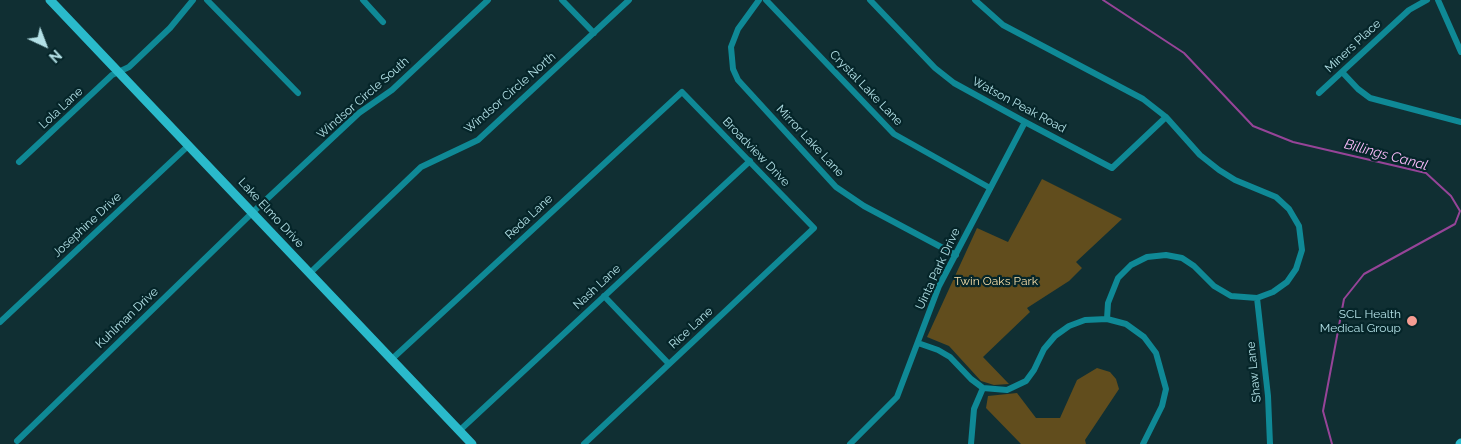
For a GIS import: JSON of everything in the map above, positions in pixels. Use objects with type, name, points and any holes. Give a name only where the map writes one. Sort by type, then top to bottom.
[{"type":"main road","name":"Lake Elmo Drive","points":[[50,0],[472,444]]},
{"type":"street","name":"Lola Lane","points":[[19,162],[118,72],[129,67],[170,28],[193,0]]},
{"type":"street","points":[[207,0],[298,93]]},
{"type":"street","points":[[363,0],[383,22]]},
{"type":"street","name":"Windsor Circle South","points":[[253,212],[359,113],[392,90],[488,0]]},
{"type":"street","points":[[562,0],[594,33]]},
{"type":"street","name":"Windsor Circle North","points":[[310,273],[421,167],[478,140],[629,0]]},
{"type":"street","name":"Mirror Lake Lane","points":[[759,0],[738,29],[731,47],[733,69],[738,80],[836,187],[864,206],[956,255]]},
{"type":"street","name":"Crystal Lake Lane","points":[[766,0],[894,134],[906,143],[990,188]]},
{"type":"street","name":"Watson Peak Road","points":[[870,0],[935,68],[948,78],[1025,122],[1112,168],[1166,117]]},
{"type":"street","points":[[974,0],[1003,25],[1143,99],[1166,117],[1200,155],[1219,170],[1235,180],[1276,197],[1289,209],[1299,226],[1302,250],[1296,269],[1280,287],[1257,298],[1231,296],[1214,286],[1194,266],[1182,258],[1166,255],[1147,257],[1131,265],[1118,278],[1108,303],[1107,319]]},
{"type":"street","name":"Miners Place","points":[[1319,93],[1409,10],[1427,0]]},
{"type":"street","points":[[1438,0],[1461,52]]},
{"type":"street","points":[[1342,72],[1358,89],[1370,98],[1461,122]]},
{"type":"street","name":"Broadview Drive","points":[[682,92],[814,228]]},
{"type":"street","name":"Reda Lane","points":[[392,359],[682,92]]},
{"type":"street","name":"Uinta Park Drive","points":[[850,444],[897,397],[939,286],[1025,122]]},
{"type":"street","name":"Josephine Drive","points":[[0,322],[189,145]]},
{"type":"street","name":"Nash Lane","points":[[459,431],[750,161]]},
{"type":"street","name":"Kuhlman Drive","points":[[17,441],[253,212]]},
{"type":"street","name":"Rice Lane","points":[[584,444],[814,228]]},
{"type":"street","points":[[604,296],[669,364]]},
{"type":"street","name":"Shaw Lane","points":[[1257,298],[1268,396],[1270,444]]},
{"type":"street","points":[[918,343],[938,350],[950,357],[970,379],[983,388],[1007,390],[1018,386],[1026,380],[1034,370],[1044,349],[1055,336],[1069,326],[1085,320],[1107,319],[1126,324],[1144,337],[1156,353],[1163,371],[1166,389],[1162,406],[1143,444]]},
{"type":"street","points":[[971,444],[974,409],[983,388]]},
{"type":"green space","name":"Twin Oaks Park","points":[[1042,179],[1122,219],[1076,262],[1082,268],[1069,281],[1027,308],[1030,312],[983,357],[1009,384],[994,385],[981,381],[949,346],[927,337],[977,228],[1008,242]]},
{"type":"green space","points":[[1097,368],[1110,372],[1116,379],[1119,389],[1085,440],[1086,444],[1021,444],[986,408],[988,396],[1017,393],[1036,418],[1060,418],[1077,380]]},
{"type":"waterway","name":"Billings Canal","points":[[1103,0],[1184,53],[1253,126],[1293,142],[1426,173],[1451,196],[1460,211],[1455,224],[1364,274],[1344,299],[1323,411],[1332,444]]},
{"type":"place","name":"SCL Health Medical Group","points":[[1412,321]]}]
